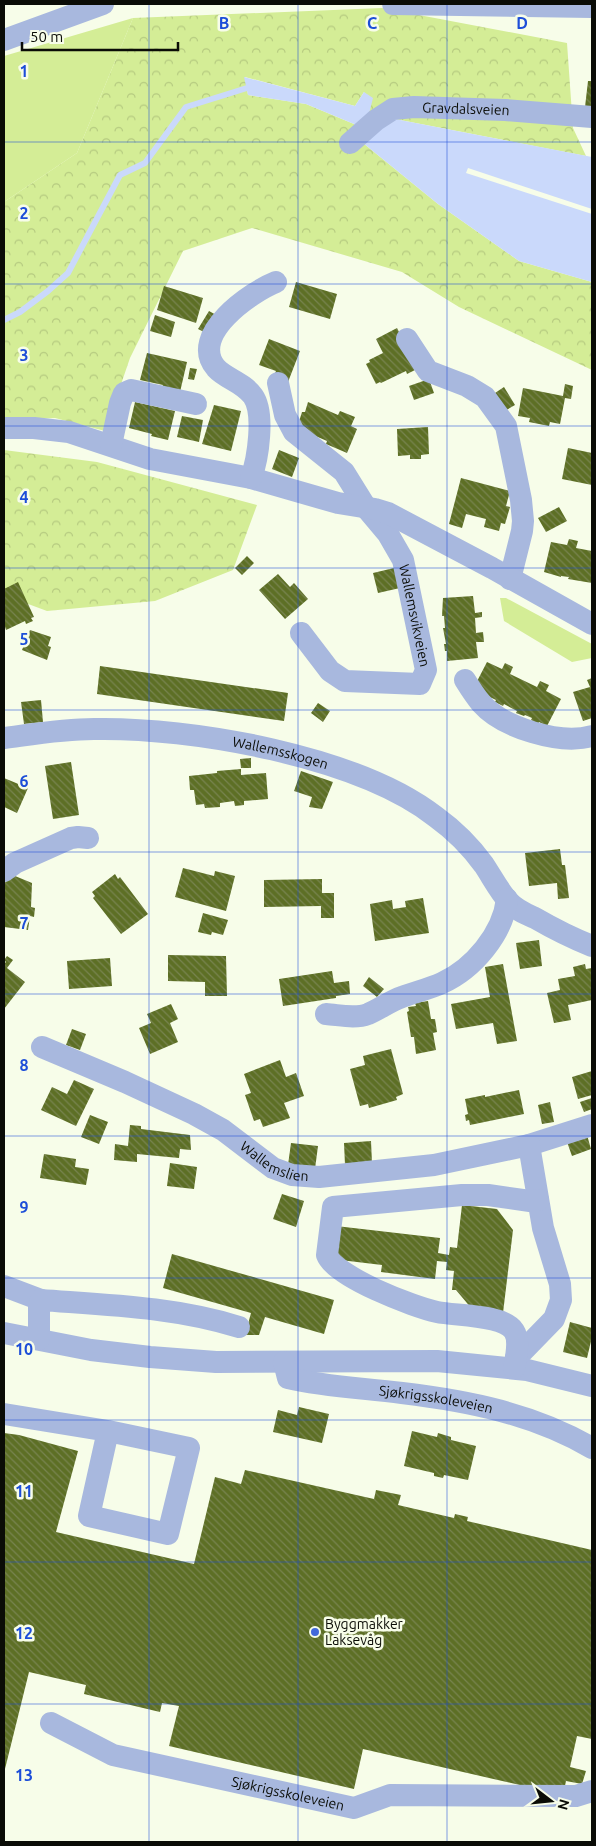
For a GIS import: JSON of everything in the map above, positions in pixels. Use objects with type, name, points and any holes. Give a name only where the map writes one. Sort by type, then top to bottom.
[{"type":"street","points":[[4,40],[103,4]]},
{"type":"street","points":[[393,4],[592,7]]},
{"type":"street","name":"Gravdalsveien","points":[[350,143],[376,120],[393,109],[414,107],[505,110],[592,117]]},
{"type":"street","points":[[251,478],[260,417],[254,396],[241,384],[215,367],[209,348],[211,338],[236,306],[252,294],[276,282]]},
{"type":"street","points":[[407,339],[428,371],[467,386],[485,397],[506,426],[521,500],[523,521],[510,579]]},
{"type":"street","name":"Wallemsvikveien","points":[[278,383],[285,415],[294,432],[344,472],[366,508],[388,534],[404,560],[426,670],[420,684],[345,681],[330,671],[301,633]]},
{"type":"street","points":[[111,446],[120,403],[124,393],[131,390],[196,404]]},
{"type":"street","points":[[4,428],[34,428],[69,432],[158,461],[251,478],[338,503],[388,514],[592,624]]},
{"type":"street","points":[[465,680],[481,704],[498,716],[523,729],[552,737],[592,736]]},
{"type":"street","name":"Wallemsskogen","points":[[4,738],[40,732],[93,729],[149,731],[238,743],[314,761],[346,771],[399,792],[437,817],[479,859],[507,899],[516,908],[557,931],[592,946]]},
{"type":"street","points":[[4,871],[15,863],[71,838],[88,838]]},
{"type":"street","points":[[326,1014],[347,1016],[367,1014],[390,1001],[443,982],[466,969],[494,936],[502,922],[507,899]]},
{"type":"street","name":"Wallemslien","points":[[42,1047],[194,1114],[223,1130],[273,1168],[292,1175],[319,1177],[434,1165],[529,1145],[592,1125]]},
{"type":"street","points":[[515,1363],[554,1319],[561,1300],[560,1284],[548,1250],[529,1145]]},
{"type":"street","points":[[515,1363],[517,1343],[515,1331],[506,1323],[438,1312],[411,1305],[344,1273],[329,1262],[327,1255],[333,1206],[462,1195],[488,1195],[530,1201],[538,1200]]},
{"type":"street","points":[[4,1286],[41,1300],[118,1305],[192,1314],[239,1328]]},
{"type":"street","points":[[39,1339],[39,1306],[41,1300]]},
{"type":"street","points":[[4,1333],[91,1350],[216,1362],[438,1361],[515,1363],[592,1386]]},
{"type":"street","name":"Sjøkrigsskoleveien","points":[[284,1362],[288,1378],[310,1383],[402,1393],[483,1406],[532,1420],[592,1448]]},
{"type":"street","points":[[4,1414],[108,1430],[189,1448],[168,1534],[89,1516],[108,1430]]},
{"type":"street","name":"Sjøkrigsskoleveien","points":[[51,1724],[113,1755],[354,1808],[390,1795],[576,1796],[592,1791]]},
{"type":"green space","points":[[382,8],[567,43],[573,128],[586,156],[369,114],[364,92],[355,106],[245,77],[248,95],[306,104],[354,124],[364,135],[363,143],[438,204],[519,261],[592,282],[592,370],[459,307],[402,272],[252,228],[183,251],[130,358],[105,431],[55,418],[4,420],[4,202],[77,153],[133,18]]},
{"type":"green space","points":[[133,18],[77,153],[4,202],[4,56]]},
{"type":"green space","points":[[4,450],[97,462],[257,505],[233,570],[155,601],[47,611],[4,595]]},
{"type":"green space","points":[[500,598],[506,598],[592,644],[592,658],[572,662],[504,621]]},
{"type":"water","points":[[244,77],[355,106],[364,92],[373,98],[369,114],[592,157],[592,282],[519,261],[438,204],[363,143],[364,135],[354,124],[306,104],[248,95]]},
{"type":"pier","points":[[468,168],[592,209],[592,214],[466,173]]},
{"type":"building","points":[[588,81],[592,81],[592,108],[585,107]]},
{"type":"building","points":[[296,282],[337,294],[330,319],[289,307]]},
{"type":"building","points":[[164,286],[203,298],[196,323],[157,310]]},
{"type":"building","points":[[209,311],[218,316],[208,334],[198,329]]},
{"type":"building","points":[[155,315],[175,322],[171,337],[150,331]]},
{"type":"building","points":[[397,328],[417,369],[407,374],[406,371],[376,384],[366,364],[370,362],[369,360],[383,353],[376,339]]},
{"type":"building","points":[[269,339],[300,351],[288,382],[273,377],[276,371],[259,365]]},
{"type":"building","points":[[147,353],[187,362],[180,392],[162,387],[163,385],[140,380]]},
{"type":"building","points":[[190,368],[197,369],[194,380],[188,379]]},
{"type":"building","points":[[429,379],[434,393],[414,400],[409,386]]},
{"type":"building","points":[[565,384],[573,386],[571,399],[565,398],[560,424],[550,422],[549,426],[529,422],[530,418],[518,416],[523,388],[563,396]]},
{"type":"building","points":[[504,387],[515,405],[503,412],[492,395]]},
{"type":"building","points":[[135,402],[175,411],[168,440],[129,428]]},
{"type":"building","points":[[308,402],[338,415],[340,411],[355,417],[351,426],[357,429],[347,453],[326,444],[327,441],[297,428],[302,412],[305,412]]},
{"type":"building","points":[[214,405],[241,411],[231,451],[202,444]]},
{"type":"building","points":[[182,416],[203,420],[199,442],[177,437]]},
{"type":"building","points":[[428,427],[429,454],[421,455],[421,459],[410,459],[410,455],[398,456],[397,429]]},
{"type":"building","points":[[568,448],[592,453],[592,485],[562,479]]},
{"type":"building","points":[[279,450],[299,458],[292,477],[272,469]]},
{"type":"building","points":[[461,478],[510,491],[506,506],[510,507],[505,524],[501,523],[499,531],[484,527],[486,519],[466,514],[462,528],[449,524]]},
{"type":"building","points":[[559,507],[567,521],[546,532],[538,518]]},
{"type":"building","points":[[569,539],[578,541],[576,548],[592,551],[592,583],[544,572],[551,542],[567,545]]},
{"type":"building","points":[[247,556],[254,563],[242,575],[235,568]]},
{"type":"building","points":[[394,568],[400,588],[378,593],[373,573]]},
{"type":"building","points":[[278,574],[290,587],[294,583],[308,599],[285,619],[259,590]]},
{"type":"building","points":[[18,582],[34,617],[31,618],[33,621],[26,624],[25,621],[6,630],[4,624],[4,589]]},
{"type":"building","points":[[473,596],[475,613],[482,612],[482,617],[475,618],[476,633],[483,632],[484,642],[476,642],[478,658],[447,661],[447,651],[445,651],[444,644],[446,644],[443,628],[445,628],[444,616],[442,616],[443,598]]},
{"type":"building","points":[[30,630],[51,637],[48,646],[51,647],[47,660],[22,650]]},
{"type":"building","points":[[487,662],[502,669],[505,663],[513,667],[510,674],[537,687],[540,681],[549,685],[546,691],[561,699],[547,726],[539,722],[538,724],[531,720],[532,718],[525,715],[516,713],[517,711],[504,704],[503,706],[495,702],[496,700],[473,689]]},
{"type":"building","points":[[100,666],[288,693],[284,721],[97,694]]},
{"type":"building","points":[[592,678],[592,718],[583,721],[573,692],[590,687],[587,680]]},
{"type":"building","points":[[41,700],[43,722],[24,724],[21,702]]},
{"type":"building","points":[[318,703],[330,711],[323,722],[311,713]]},
{"type":"building","points":[[251,758],[251,768],[241,768],[240,759]]},
{"type":"building","points":[[71,762],[79,815],[53,819],[45,766]]},
{"type":"building","points":[[241,769],[241,775],[266,773],[268,799],[244,801],[244,805],[235,806],[234,801],[220,803],[220,807],[205,808],[204,804],[196,805],[194,790],[190,790],[189,776]]},
{"type":"building","points":[[301,771],[333,782],[322,809],[309,807],[312,797],[294,791]]},
{"type":"building","points":[[4,778],[28,788],[17,813],[4,807]]},
{"type":"building","points":[[560,849],[562,865],[565,865],[569,898],[558,899],[557,883],[529,886],[525,853]]},
{"type":"building","points":[[183,868],[214,876],[215,871],[235,876],[226,911],[175,897]]},
{"type":"building","points":[[115,874],[118,879],[120,877],[148,914],[121,934],[93,898],[95,896],[92,892]]},
{"type":"building","points":[[15,876],[32,883],[31,907],[35,908],[34,917],[30,916],[28,930],[4,927],[4,883]]},
{"type":"building","points":[[322,879],[322,893],[334,893],[334,918],[321,918],[321,906],[264,907],[264,880]]},
{"type":"building","points":[[423,898],[429,933],[375,941],[370,904],[392,900],[393,909],[406,907],[405,901]]},
{"type":"building","points":[[203,913],[228,920],[223,935],[212,932],[211,935],[198,932]]},
{"type":"building","points":[[539,940],[542,966],[520,969],[516,943]]},
{"type":"building","points":[[168,955],[226,956],[227,996],[205,996],[205,982],[168,981]]},
{"type":"building","points":[[7,956],[13,960],[7,968],[25,982],[4,1009],[4,964],[6,962],[4,960]]},
{"type":"building","points":[[110,958],[112,986],[69,989],[67,961]]},
{"type":"building","points":[[503,964],[517,1041],[497,1044],[493,1023],[456,1029],[451,1004],[490,997],[485,967]]},
{"type":"building","points":[[585,964],[586,969],[592,968],[592,1000],[568,1005],[571,1020],[554,1023],[547,993],[560,990],[558,979],[575,976],[573,967]]},
{"type":"building","points":[[332,971],[334,983],[349,981],[350,994],[283,1006],[279,979]]},
{"type":"building","points":[[369,977],[384,989],[377,997],[363,986]]},
{"type":"building","points":[[428,1001],[431,1019],[435,1019],[437,1032],[433,1033],[436,1050],[416,1054],[414,1037],[411,1037],[408,1007],[416,1006],[415,1003]]},
{"type":"building","points":[[171,1004],[178,1019],[170,1023],[178,1042],[150,1054],[139,1028],[151,1023],[147,1014]]},
{"type":"building","points":[[72,1029],[86,1034],[80,1050],[66,1045]]},
{"type":"building","points":[[391,1049],[403,1094],[396,1097],[397,1100],[369,1108],[368,1104],[360,1106],[350,1069],[365,1065],[363,1056]]},
{"type":"building","points":[[280,1060],[286,1077],[296,1073],[304,1096],[284,1103],[290,1118],[263,1127],[260,1119],[254,1121],[245,1095],[251,1093],[244,1074]]},
{"type":"building","points":[[592,1071],[592,1095],[578,1099],[572,1077]]},
{"type":"building","points":[[74,1080],[94,1089],[76,1126],[41,1110],[52,1087],[67,1094]]},
{"type":"building","points":[[519,1090],[524,1114],[470,1125],[469,1120],[466,1121],[465,1115],[468,1114],[465,1099]]},
{"type":"building","points":[[592,1098],[592,1109],[584,1112],[580,1102]]},
{"type":"building","points":[[550,1102],[554,1122],[542,1124],[538,1105]]},
{"type":"building","points":[[90,1115],[108,1122],[99,1144],[81,1137]]},
{"type":"building","points":[[130,1125],[141,1126],[141,1129],[190,1135],[191,1150],[180,1149],[179,1158],[137,1154],[137,1162],[114,1160],[115,1144],[128,1146]]},
{"type":"building","points":[[587,1135],[591,1149],[572,1156],[567,1142]]},
{"type":"building","points":[[371,1141],[372,1163],[345,1165],[344,1143]]},
{"type":"building","points":[[291,1143],[318,1146],[315,1169],[288,1165]]},
{"type":"building","points":[[44,1154],[76,1159],[75,1167],[89,1169],[86,1185],[40,1178]]},
{"type":"building","points":[[170,1163],[197,1167],[194,1189],[167,1186]]},
{"type":"building","points":[[282,1194],[304,1201],[296,1227],[273,1219]]},
{"type":"building","points":[[462,1205],[497,1209],[513,1230],[503,1313],[472,1309],[456,1290],[452,1290],[454,1271],[446,1270],[447,1262],[437,1261],[435,1279],[381,1272],[382,1265],[332,1259],[336,1226],[440,1238],[438,1253],[449,1255],[450,1247],[457,1248]]},
{"type":"building","points":[[172,1254],[334,1300],[324,1334],[265,1317],[259,1335],[245,1335],[251,1313],[163,1288]]},
{"type":"building","points":[[570,1322],[592,1328],[587,1358],[563,1352]]},
{"type":"building","points":[[299,1407],[329,1414],[322,1443],[273,1432],[278,1410],[297,1415]]},
{"type":"building","points":[[412,1431],[437,1437],[438,1433],[451,1437],[451,1440],[476,1446],[468,1480],[444,1475],[443,1478],[434,1476],[434,1473],[404,1466]]},
{"type":"building","points":[[4,1433],[19,1435],[78,1451],[56,1532],[194,1564],[215,1477],[241,1484],[245,1470],[374,1499],[376,1490],[401,1495],[398,1505],[454,1518],[455,1514],[468,1517],[467,1521],[592,1550],[592,1739],[577,1736],[570,1767],[586,1771],[582,1784],[566,1781],[563,1795],[363,1749],[354,1789],[169,1746],[179,1706],[162,1703],[160,1712],[84,1694],[86,1685],[29,1672],[4,1773]]},
{"type":"waterway","points":[[4,320],[20,312],[68,273],[120,175],[145,163],[186,107],[247,88]]},
{"type":"place","name":"Byggmakker Laksevåg","points":[[315,1632]]}]
